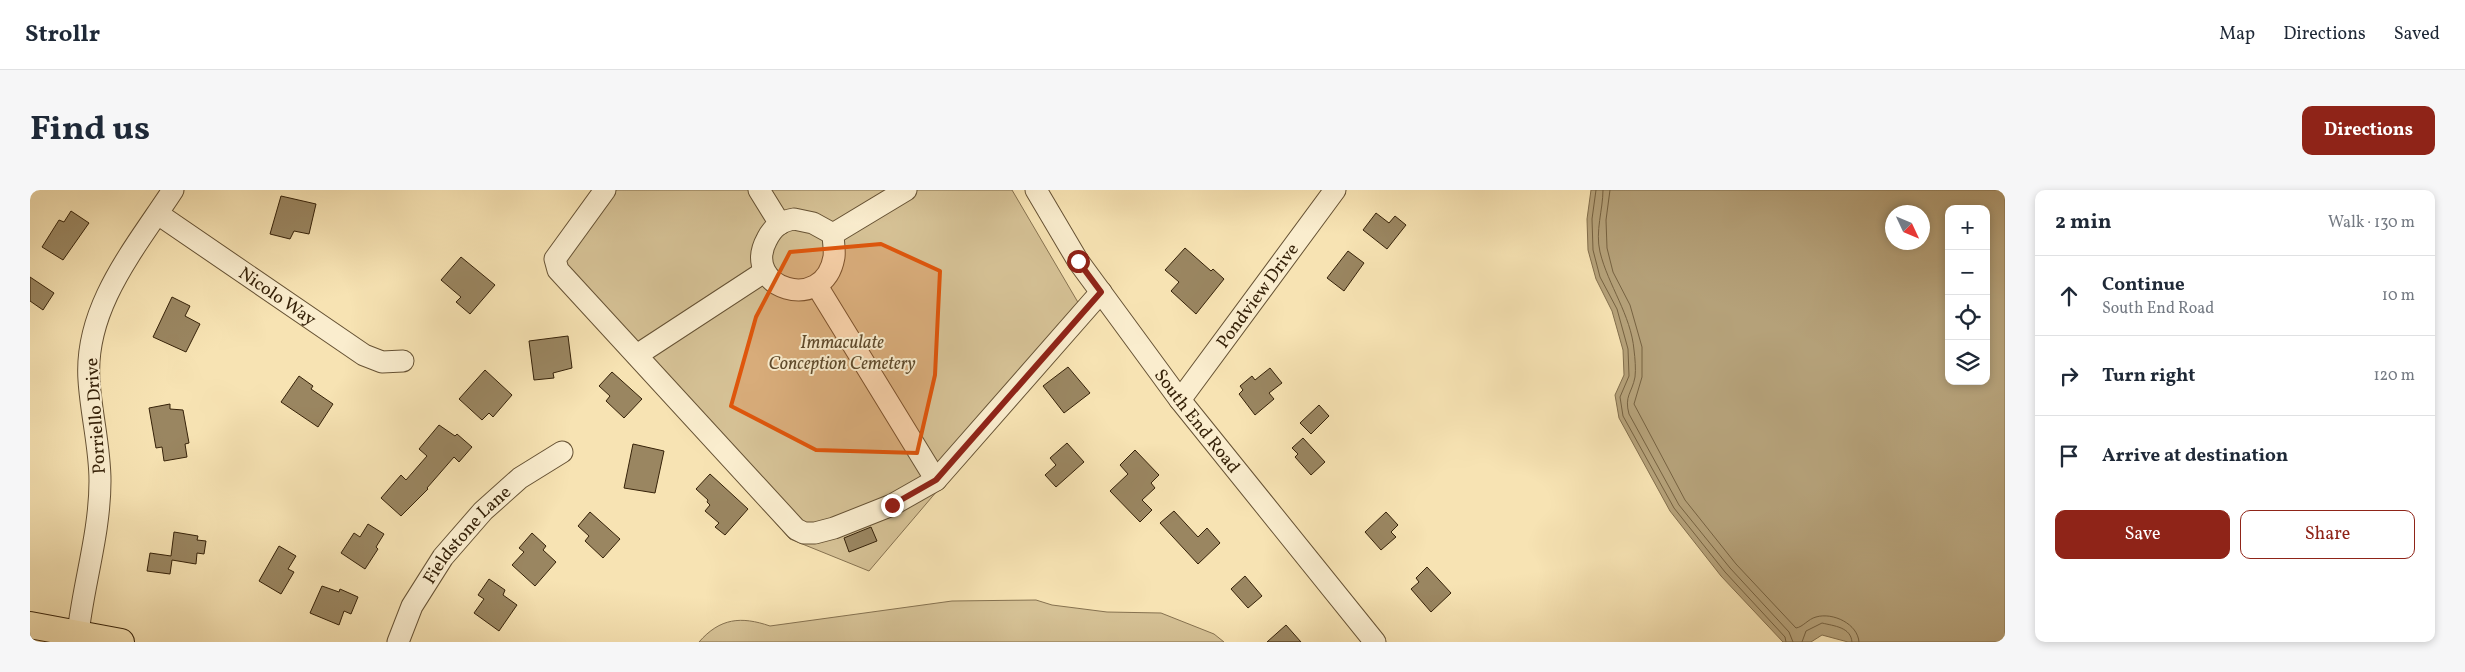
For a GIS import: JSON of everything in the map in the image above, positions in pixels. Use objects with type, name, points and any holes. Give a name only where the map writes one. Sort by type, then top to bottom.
[{"type":"main road","points":[[30,625],[77,638],[122,642]]},
{"type":"street","name":"Porriello Drive","points":[[77,638],[99,511],[99,452],[89,378],[90,348],[99,314],[114,279],[174,190]]},
{"type":"street","points":[[605,190],[555,262],[558,270],[749,479],[796,529],[804,533],[815,533],[834,528],[892,505],[936,480],[1101,292]]},
{"type":"street","points":[[759,190],[780,224]]},
{"type":"street","points":[[833,234],[906,190]]},
{"type":"street","name":"South End Road","points":[[1036,190],[1078,261],[1180,400],[1375,642]]},
{"type":"street","name":"Pondview Drive","points":[[1180,400],[1334,190]]},
{"type":"street","name":"Nicolo Way","points":[[158,214],[364,355],[382,362],[403,361]]},
{"type":"street","points":[[803,220],[833,234],[834,258],[827,275],[817,286],[806,290],[787,289],[775,283],[764,272],[762,248],[769,235],[784,221],[803,220]]},
{"type":"street","points":[[636,355],[764,272]]},
{"type":"street","points":[[817,286],[936,480]]},
{"type":"street","name":"Fieldstone Lane","points":[[398,642],[412,606],[449,550],[483,511],[520,478],[562,452]]},
{"type":"highlighted area","points":[[881,244],[940,271],[935,375],[917,453],[816,450],[731,406],[756,317],[790,252]]},
{"type":"green space","name":"Immaculate Conception Cemetery","points":[[602,190],[1012,190],[1086,316],[869,571],[790,539],[548,265]]},
{"type":"green space","points":[[1036,600],[1052,605],[1107,612],[1161,613],[1214,634],[1224,642],[699,642],[715,628],[731,621],[750,621],[770,626],[952,601]]},
{"type":"water","points":[[1591,190],[2005,190],[2005,642],[1848,642],[1822,635],[1811,642],[1783,642],[1721,576],[1670,511],[1619,418],[1615,395],[1624,375],[1623,350],[1612,311],[1596,279],[1588,250],[1587,219]]},
{"type":"building","points":[[281,196],[316,204],[309,234],[294,231],[290,239],[270,234]]},
{"type":"building","points":[[71,211],[89,223],[63,260],[42,247],[59,220],[64,222]]},
{"type":"building","points":[[1376,213],[1389,223],[1395,216],[1406,225],[1387,249],[1363,230]]},
{"type":"building","points":[[1185,248],[1211,271],[1213,269],[1224,279],[1196,314],[1171,291],[1179,282],[1165,270]]},
{"type":"building","points":[[1348,251],[1364,263],[1344,291],[1327,278]]},
{"type":"building","points":[[461,257],[495,285],[470,314],[456,302],[461,297],[441,280]]},
{"type":"building","points":[[30,277],[54,293],[43,310],[30,301]]},
{"type":"building","points":[[172,297],[190,306],[185,316],[200,324],[186,352],[153,337]]},
{"type":"building","points":[[568,336],[572,368],[553,373],[554,378],[534,380],[529,341]]},
{"type":"building","points":[[1068,367],[1090,393],[1064,413],[1043,386]]},
{"type":"building","points":[[1270,368],[1282,383],[1269,393],[1274,399],[1255,415],[1239,394],[1243,390],[1240,386],[1252,376],[1255,380]]},
{"type":"building","points":[[485,370],[512,395],[493,417],[489,413],[482,420],[459,399]]},
{"type":"building","points":[[612,372],[642,399],[624,418],[606,401],[610,396],[599,386]]},
{"type":"building","points":[[299,376],[313,386],[311,389],[333,404],[318,427],[281,402]]},
{"type":"building","points":[[170,404],[170,409],[183,410],[189,443],[185,444],[187,457],[164,461],[162,447],[156,448],[149,408]]},
{"type":"building","points":[[1319,405],[1329,416],[1311,434],[1300,423]]},
{"type":"building","points":[[439,425],[455,436],[457,434],[472,447],[459,462],[454,457],[428,489],[401,516],[381,498],[401,475],[406,480],[427,456],[419,449]]},
{"type":"building","points":[[1303,438],[1325,462],[1311,475],[1295,457],[1298,454],[1292,448]]},
{"type":"building","points":[[1067,443],[1084,462],[1056,487],[1045,475],[1056,465],[1050,458]]},
{"type":"building","points":[[633,444],[664,451],[655,493],[624,488]]},
{"type":"building","points":[[1135,450],[1159,475],[1151,483],[1155,488],[1142,500],[1152,510],[1140,522],[1110,491],[1128,474],[1120,465]]},
{"type":"building","points":[[710,474],[748,509],[725,535],[715,527],[719,523],[705,511],[710,505],[707,502],[708,500],[696,489]]},
{"type":"building","points":[[1174,511],[1198,537],[1207,528],[1220,543],[1198,564],[1160,523]]},
{"type":"building","points":[[590,512],[620,539],[603,558],[585,541],[589,536],[578,526]]},
{"type":"building","points":[[1386,512],[1398,525],[1391,532],[1396,537],[1381,550],[1365,532]]},
{"type":"building","points":[[368,524],[384,534],[376,547],[378,549],[365,569],[341,553],[354,533],[360,537]]},
{"type":"building","points":[[871,527],[877,541],[849,552],[844,538]]},
{"type":"building","points":[[174,532],[198,536],[197,540],[206,541],[204,554],[197,553],[196,564],[172,560],[170,574],[147,571],[150,553],[171,556]]},
{"type":"building","points":[[532,533],[546,546],[543,550],[556,562],[535,586],[512,565],[524,552],[519,548]]},
{"type":"building","points":[[279,546],[296,556],[288,569],[294,572],[281,594],[259,581]]},
{"type":"building","points":[[1427,567],[1451,593],[1431,612],[1411,589],[1419,582],[1416,578]]},
{"type":"building","points":[[1245,576],[1262,596],[1248,608],[1231,589]]},
{"type":"building","points":[[489,579],[505,590],[503,595],[517,605],[499,631],[474,613],[484,599],[478,595]]},
{"type":"building","points":[[322,586],[339,592],[340,589],[358,597],[351,614],[344,611],[339,625],[310,613]]},
{"type":"building","points":[[1286,625],[1301,642],[1267,642]]},
{"type":"route","points":[[892,505],[914,495],[936,480],[1101,292],[1078,261]]}]
